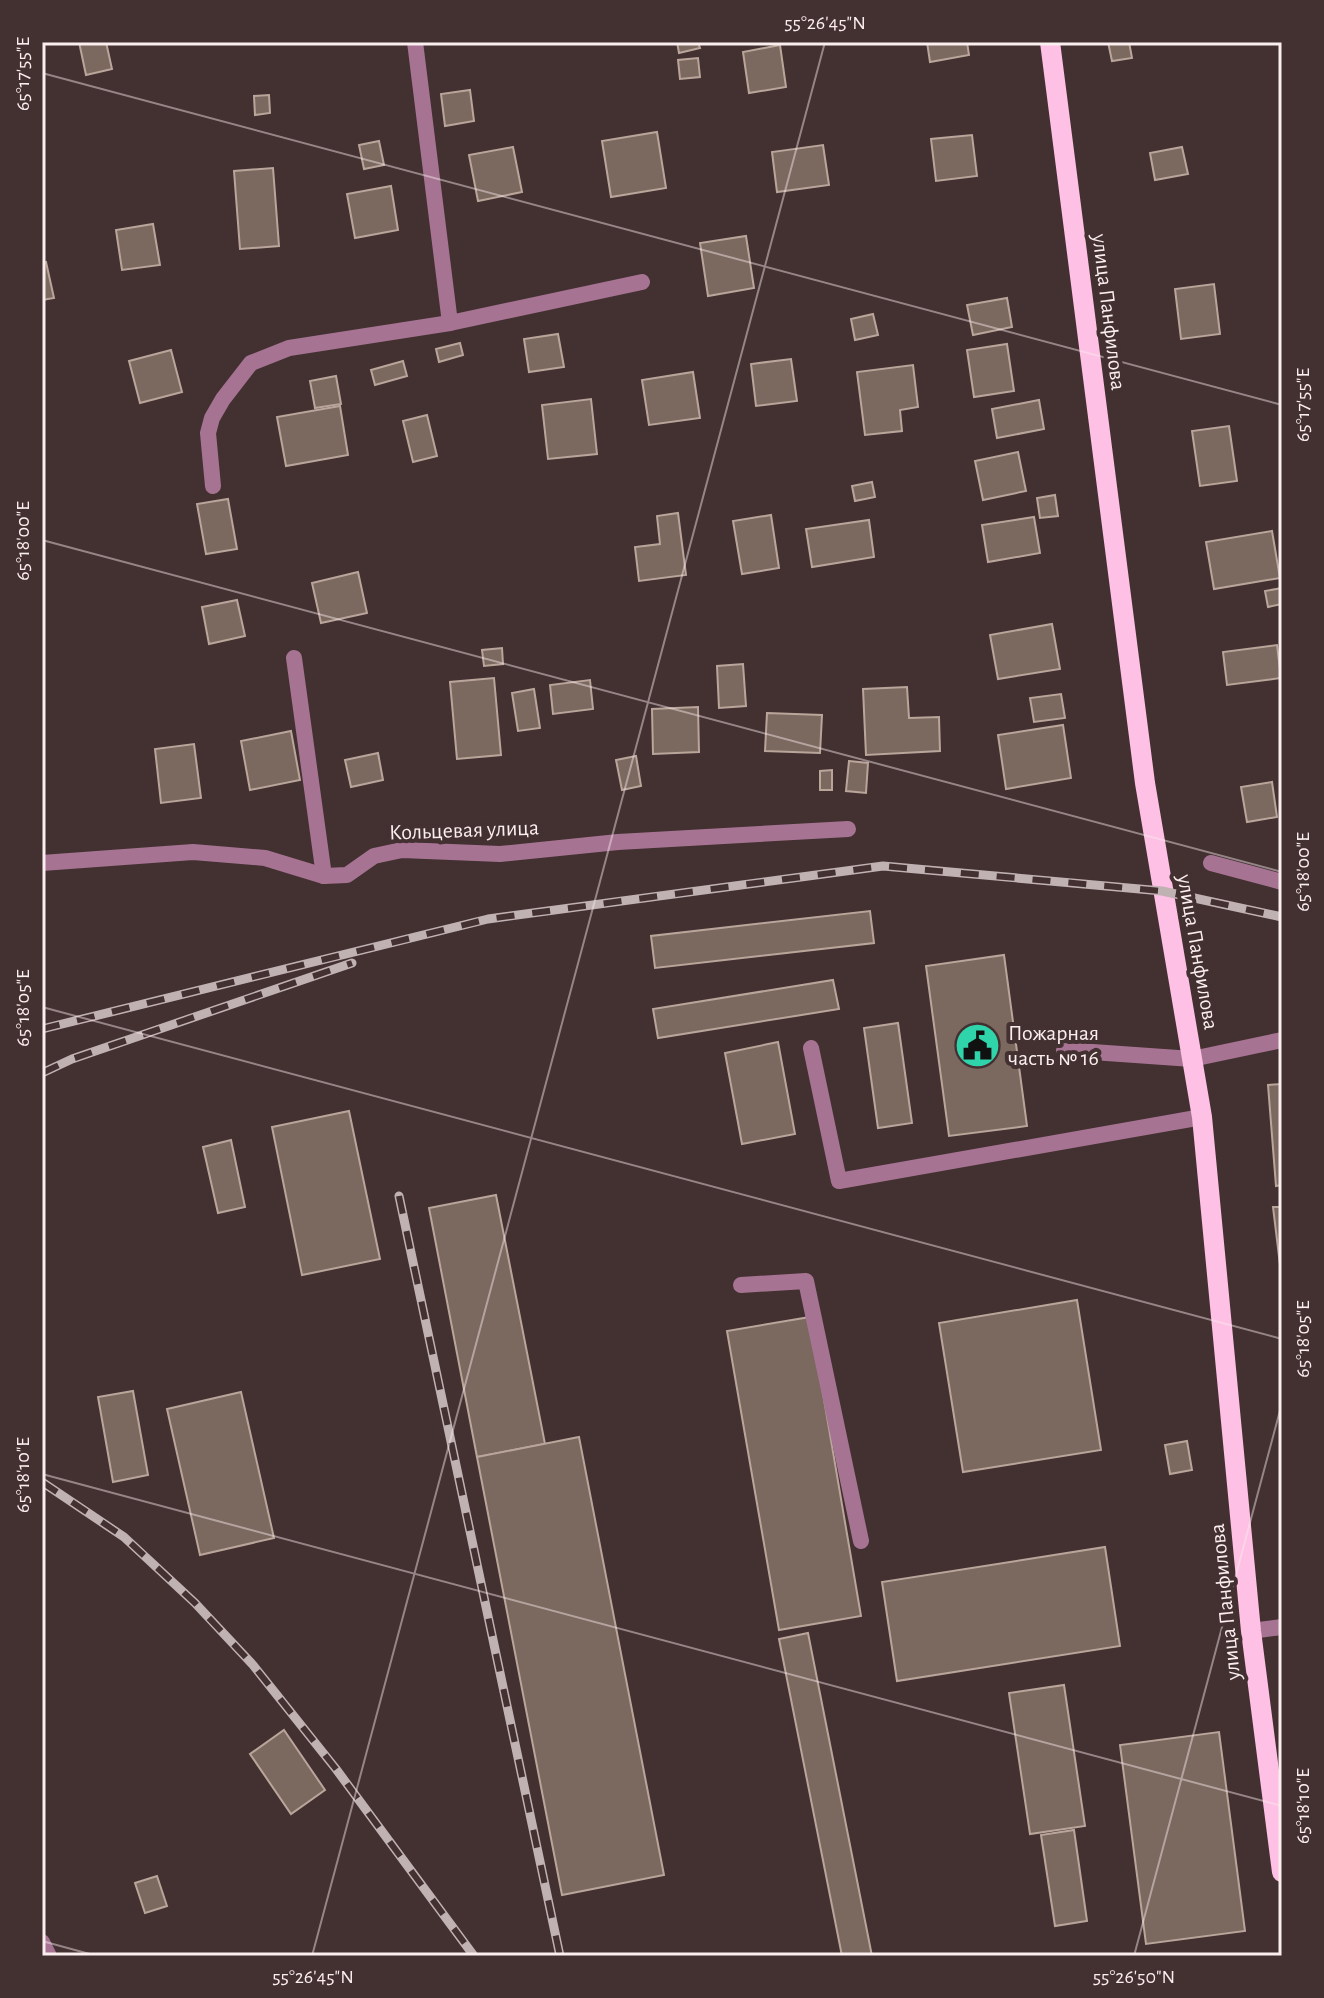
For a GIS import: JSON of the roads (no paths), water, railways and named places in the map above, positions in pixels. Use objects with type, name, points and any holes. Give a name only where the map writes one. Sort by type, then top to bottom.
[{"type":"main road","name":"улица Панфилова","points":[[1050,42],[1145,783],[1202,1117],[1251,1631],[1282,1872]]},
{"type":"street","points":[[415,42],[450,323]]},
{"type":"street","points":[[213,486],[208,433],[212,418],[251,363],[289,348],[450,323],[642,282]]},
{"type":"street","points":[[42,863],[193,852],[265,858],[324,876],[294,658]]},
{"type":"street","name":"Кольцевая улица","points":[[324,876],[347,875],[374,856],[402,850],[500,854],[618,842],[848,829]]},
{"type":"street","points":[[1211,863],[1282,882]]},
{"type":"street","points":[[1064,1050],[1192,1059],[1282,1040]]},
{"type":"street","points":[[811,1048],[839,1181],[1202,1117]]},
{"type":"street","points":[[741,1285],[806,1281],[861,1541]]},
{"type":"street","points":[[1251,1631],[1282,1627]]},
{"type":"street","points":[[42,1942],[49,1956]]},
{"type":"railway","points":[[42,1029],[488,919],[883,866],[1162,891],[1282,917]]},
{"type":"railway","points":[[42,1073],[72,1059],[352,963]]},
{"type":"railway","points":[[399,1196],[560,1956]]},
{"type":"railway","points":[[42,1482],[124,1537],[195,1603],[253,1665],[336,1769],[474,1956]]},
{"type":"place","name":"Пожарная часть № 16","points":[[977,1046]]}]
